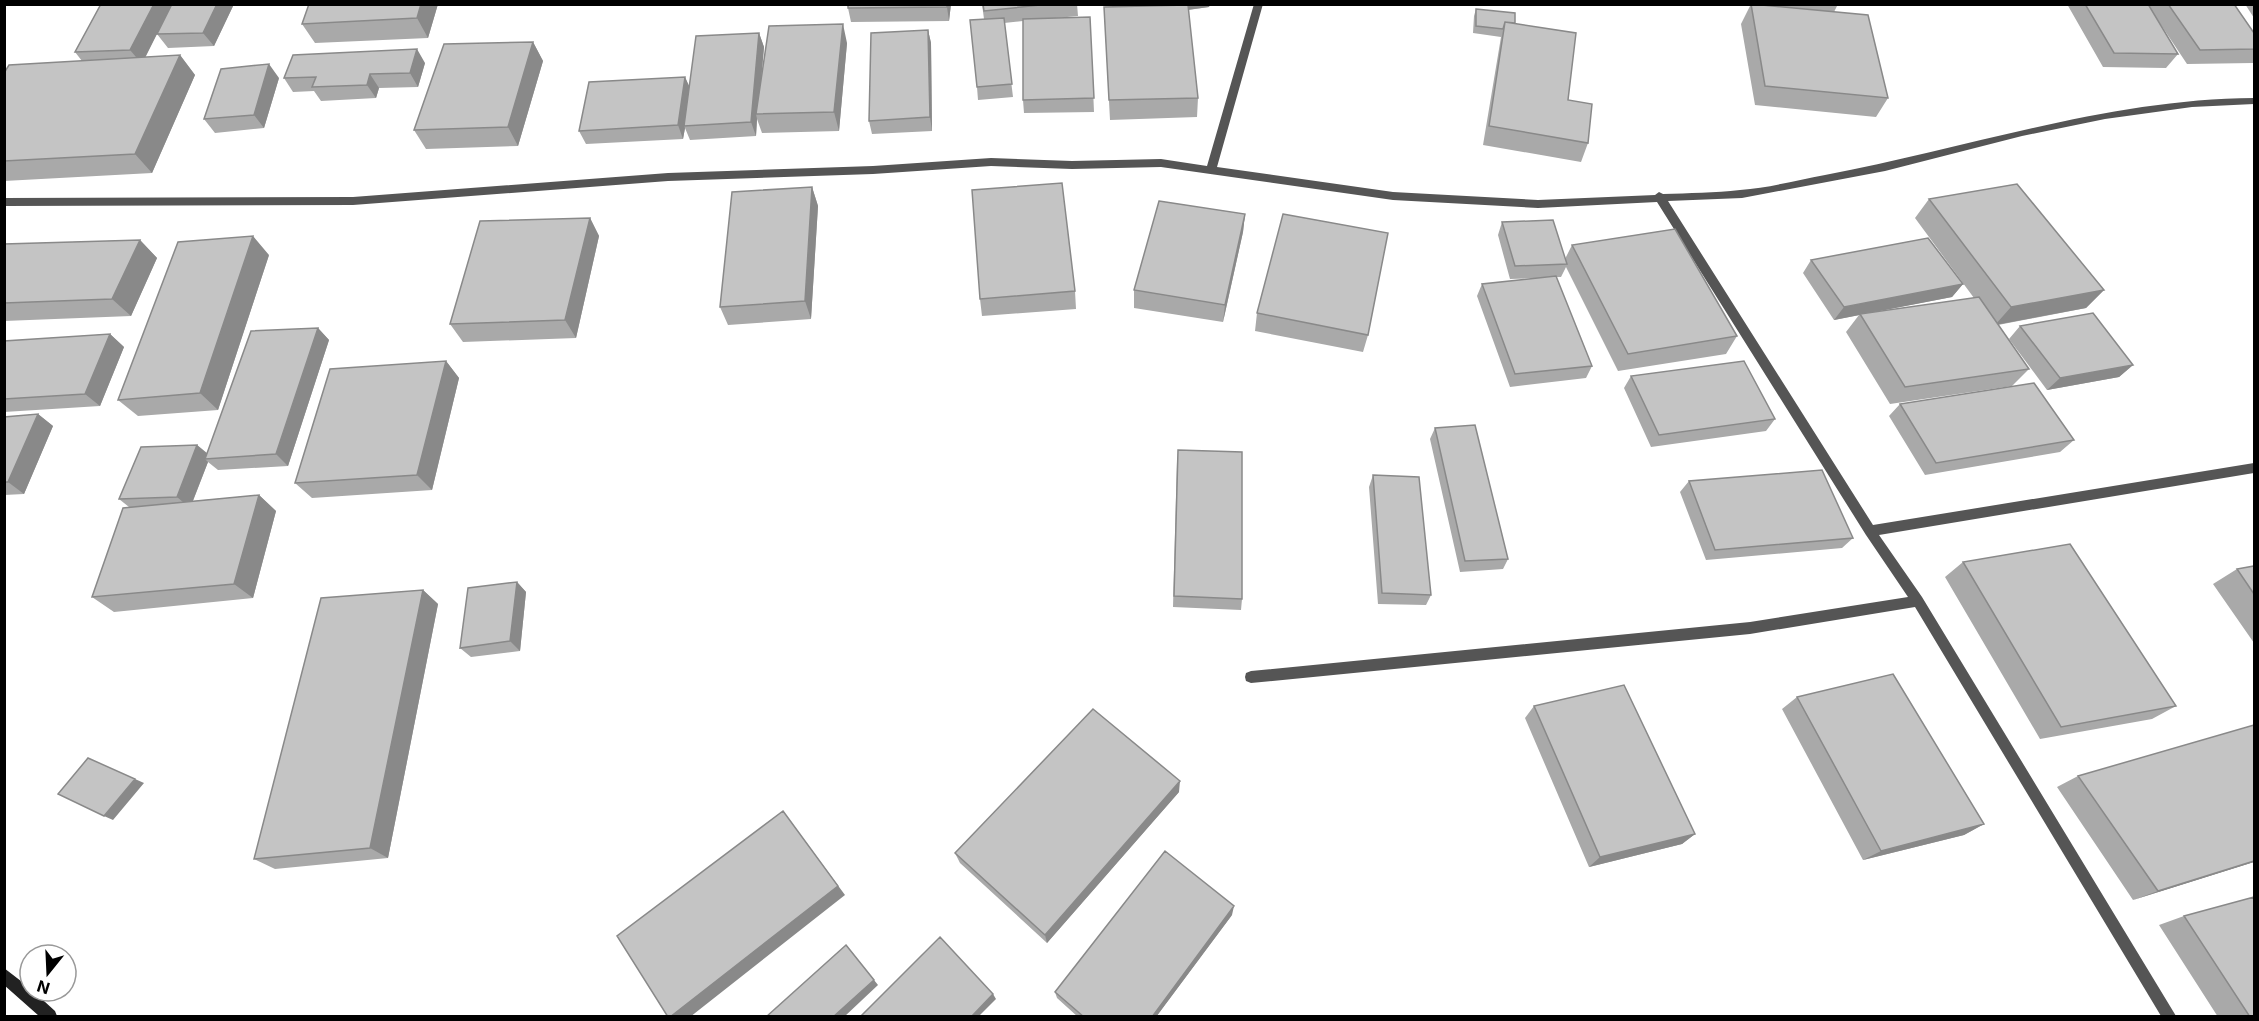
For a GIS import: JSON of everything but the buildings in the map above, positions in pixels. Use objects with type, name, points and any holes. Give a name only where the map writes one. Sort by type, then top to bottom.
[{"type":"main road","points":[[4,975],[50,1017]]},
{"type":"street","points":[[1211,171],[1258,4]]},
{"type":"street","points":[[4,202],[353,201],[668,177],[873,170],[991,162],[1072,165],[1161,163],[1393,196],[1538,204],[1659,196],[1742,194],[1884,166],[2105,116],[2192,104],[2254,101]]},
{"type":"street","points":[[1659,196],[1870,531],[1918,601],[2169,1017]]},
{"type":"street","points":[[1870,531],[2254,468]]},
{"type":"street","points":[[1251,677],[1750,628],[1918,601]]}]
